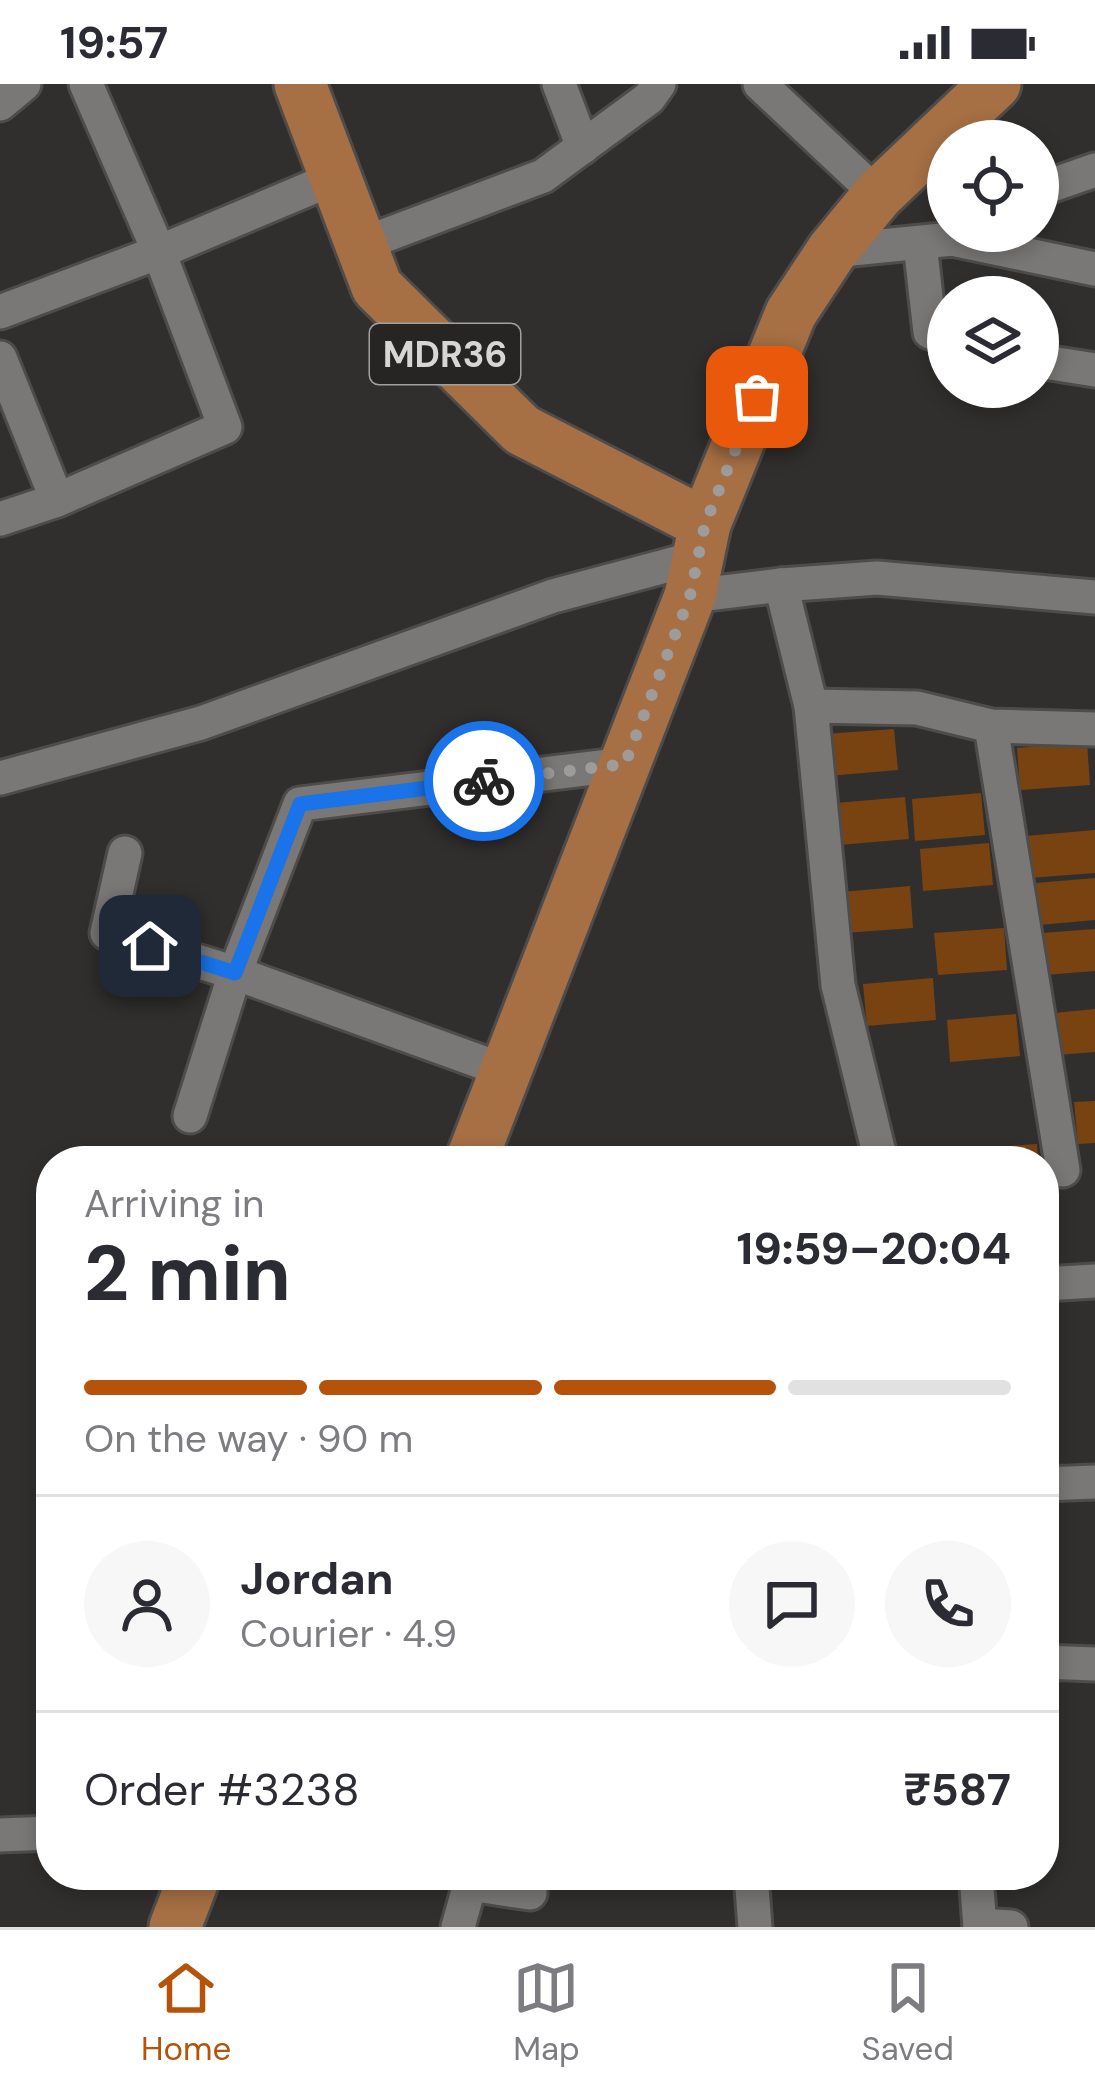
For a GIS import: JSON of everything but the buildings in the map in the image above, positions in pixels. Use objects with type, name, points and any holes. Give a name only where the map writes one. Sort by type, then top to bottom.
[{"type":"main road","name":"MDR36","points":[[300,84],[377,287],[522,430],[698,559]]},
{"type":"main road","points":[[477,1146],[625,764],[791,313],[832,250],[878,195],[995,84]]},
{"type":"main road","points":[[175,1927],[185,1890]]},
{"type":"street","points":[[0,104],[24,84]]},
{"type":"street","points":[[0,520],[225,427],[159,252],[86,84]]},
{"type":"street","points":[[559,84],[583,147]]},
{"type":"street","points":[[360,245],[543,176],[649,98],[659,84]]},
{"type":"street","points":[[760,84],[878,195]]},
{"type":"street","points":[[1059,184],[1090,175]]},
{"type":"street","points":[[0,312],[159,252],[332,178]]},
{"type":"street","points":[[832,250],[927,240]]},
{"type":"street","points":[[1013,252],[1095,269]]},
{"type":"street","points":[[0,358],[57,500]]},
{"type":"street","points":[[1059,365],[1095,370]]},
{"type":"street","points":[[0,778],[201,723],[553,596],[698,559],[781,585],[877,578],[1095,597]]},
{"type":"street","points":[[781,585],[811,706],[838,985],[877,1146]]},
{"type":"street","points":[[811,706],[917,707],[991,726],[1095,729]]},
{"type":"street","points":[[991,726],[1063,1170]]},
{"type":"street","points":[[190,1117],[235,973],[300,804],[625,764]]},
{"type":"street","points":[[125,854],[107,933],[235,973],[506,1070]]},
{"type":"street","points":[[1059,1283],[1095,1281]]},
{"type":"street","points":[[1059,1483],[1095,1482]]},
{"type":"street","points":[[1059,1663],[1095,1664]]},
{"type":"street","points":[[0,1834],[36,1833]]},
{"type":"street","points":[[458,1927],[468,1890]]},
{"type":"street","points":[[499,1890],[532,1898]]},
{"type":"street","points":[[753,1890],[755,1927]]},
{"type":"street","points":[[980,1890],[991,1926]]},
{"type":"way so far","points":[[484,781],[625,764],[690,596],[705,524],[757,397]]},
{"type":"route","points":[[150,946],[235,973],[300,804],[484,781]]}]
